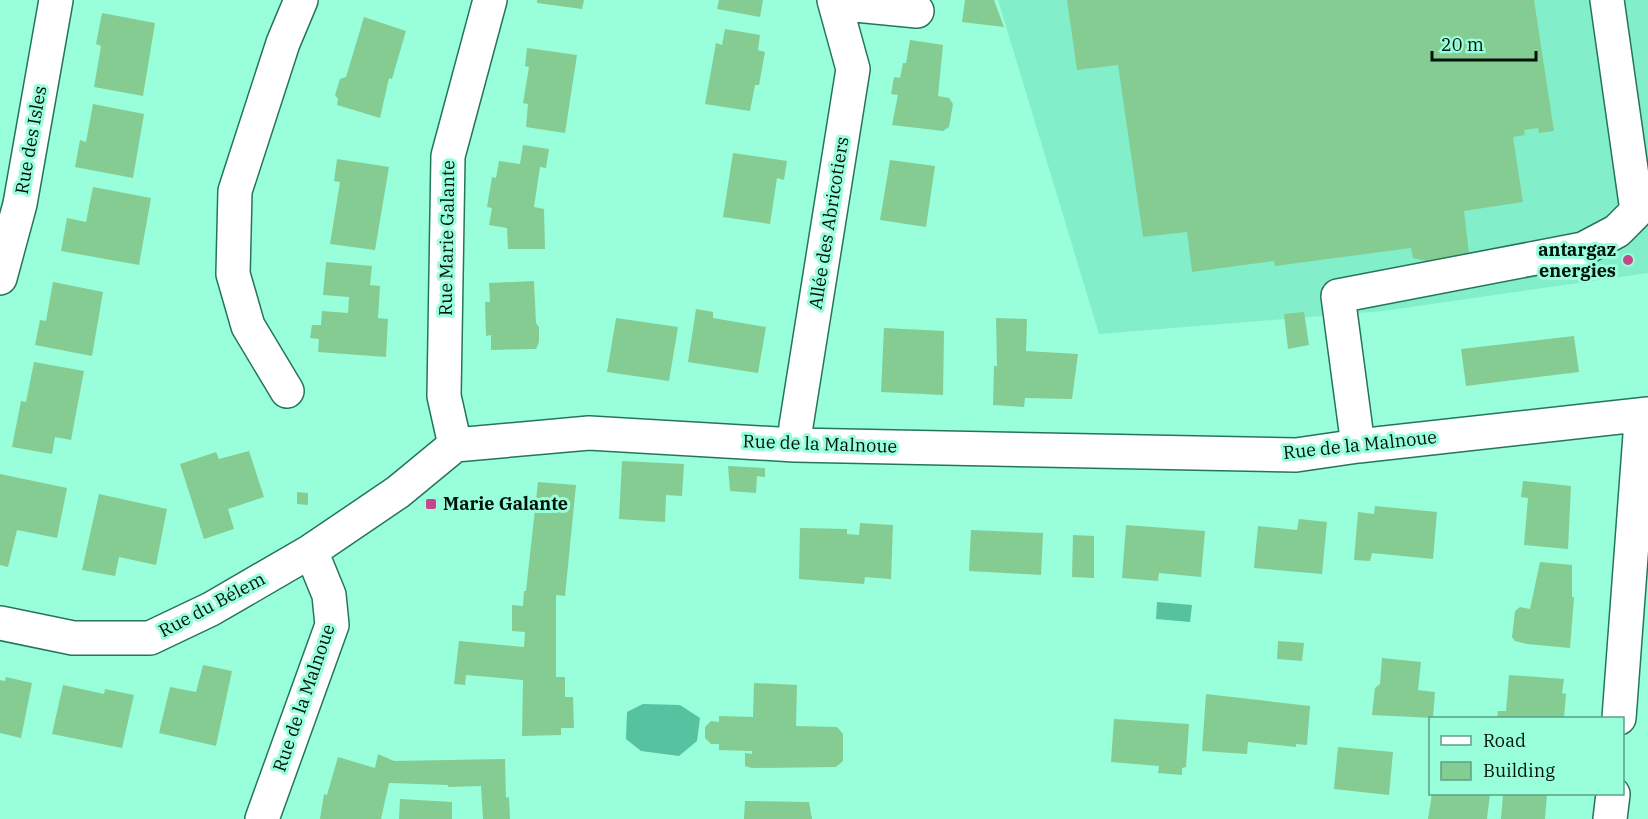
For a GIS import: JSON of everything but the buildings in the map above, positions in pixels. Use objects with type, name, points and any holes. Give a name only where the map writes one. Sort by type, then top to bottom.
[{"type":"street","name":"Rue des Isles","points":[[0,278],[7,229],[56,0]]},
{"type":"street","points":[[287,391],[248,326],[233,274],[235,191],[283,43],[301,0]]},
{"type":"street","name":"Rue Marie Galante","points":[[455,445],[444,396],[448,156],[490,0]]},
{"type":"street","points":[[1358,446],[1338,296],[1583,249],[1617,231],[1637,212],[1607,0]]},
{"type":"street","name":"Allée des Abricotiers","points":[[795,444],[796,426],[854,69],[834,2],[917,11]]},
{"type":"street","points":[[1619,717],[1643,414]]},
{"type":"street","name":"Rue de la Malnoue","points":[[455,445],[589,434],[795,444],[1296,455],[1643,414]]},
{"type":"street","points":[[310,550],[398,492],[455,445]]},
{"type":"street","name":"Rue de la Malnoue","points":[[262,819],[332,625],[329,595],[310,550]]},
{"type":"street","name":"Rue du Bélem","points":[[0,623],[73,638],[150,638],[210,609],[310,550]]},
{"type":"street","points":[[1611,819],[1613,795]]},
{"type":"shaded area","points":[[998,0],[1648,0],[1648,273],[1383,311],[1099,334]]},
{"type":"shaded area","points":[[1157,602],[1192,605],[1190,622],[1156,619]]},
{"type":"shaded area","points":[[643,704],[680,705],[700,718],[697,741],[679,756],[641,751],[626,739],[627,712]]},
{"type":"place","name":"antargaz energies","points":[[1628,260]]},
{"type":"place","name":"Marie Galante","points":[[431,504]]}]
